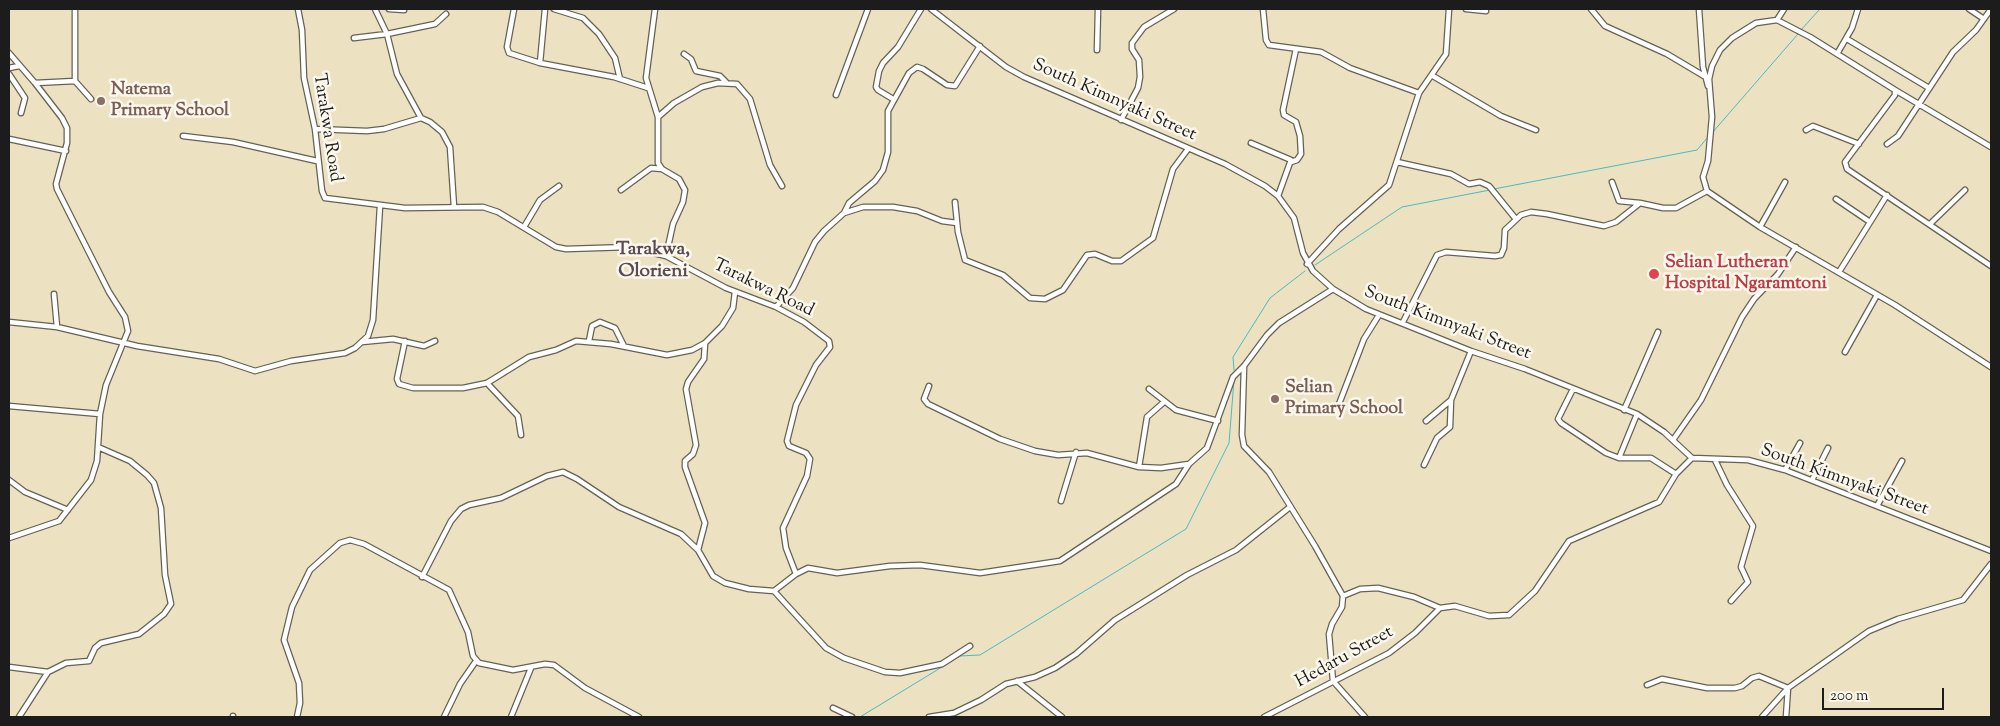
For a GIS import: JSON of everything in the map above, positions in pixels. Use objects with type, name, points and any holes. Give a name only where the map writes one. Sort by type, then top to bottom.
[{"type":"street","points":[[75,9],[75,82],[92,99]]},
{"type":"street","name":"Tarakwa Road","points":[[298,9],[302,30],[304,78],[315,129],[317,161],[325,198],[380,206],[483,208],[498,212],[550,244],[562,249],[629,247],[666,256],[735,292],[776,307],[812,327],[830,344],[816,364],[796,405],[787,441],[789,446],[806,453],[810,459],[807,476],[783,528],[785,542],[796,574]]},
{"type":"street","points":[[375,9],[387,34],[397,74],[421,118],[430,122],[442,132],[450,147],[454,207]]},
{"type":"street","points":[[389,9],[404,10]]},
{"type":"street","points":[[514,9],[510,17],[508,50],[514,56],[620,79],[648,88]]},
{"type":"street","points":[[540,63],[545,9]]},
{"type":"street","points":[[554,9],[583,18],[600,34],[615,58],[620,79]]},
{"type":"street","points":[[655,9],[646,66],[648,88],[658,117],[658,157],[662,170]]},
{"type":"street","points":[[836,94],[868,9]]},
{"type":"street","points":[[893,99],[876,87],[879,71],[883,63],[898,47],[920,9]]},
{"type":"street","name":"South Kimnyaki Street","points":[[931,9],[1006,67],[1024,77],[1239,171],[1278,196],[1294,218],[1307,264],[1332,289],[1380,315],[1403,322],[1471,351],[1526,369],[1637,414],[1673,440],[1692,458],[1748,460],[1785,470],[1991,551]]},
{"type":"street","points":[[1096,50],[1098,9]]},
{"type":"street","points":[[1121,120],[1138,88],[1140,77],[1139,60],[1132,49],[1132,42],[1144,27],[1174,9]]},
{"type":"street","points":[[1263,9],[1267,43],[1321,52],[1350,68],[1419,93]]},
{"type":"street","points":[[1307,264],[1339,229],[1385,191],[1397,162],[1419,93],[1433,76],[1446,54],[1449,9]]},
{"type":"street","points":[[1466,9],[1486,11]]},
{"type":"street","points":[[1591,9],[1604,26],[1667,54],[1704,76]]},
{"type":"street","points":[[1699,9],[1704,76],[1710,91]]},
{"type":"street","points":[[1776,20],[1784,9]]},
{"type":"street","points":[[1837,54],[1847,39],[1858,9]]},
{"type":"street","points":[[1969,9],[1984,19]]},
{"type":"street","points":[[1887,144],[1898,136],[1953,52],[1972,34],[1991,9]]},
{"type":"street","points":[[354,38],[387,34],[435,24],[446,14]]},
{"type":"street","points":[[1991,147],[1800,31],[1776,20],[1756,23],[1725,45],[1712,66],[1709,79],[1712,117],[1710,151],[1703,177],[1707,191],[1760,227],[1839,272],[1991,367]]},
{"type":"street","points":[[1847,39],[1929,88]]},
{"type":"street","points":[[844,214],[849,202],[875,181],[883,170],[888,152],[888,111],[909,73],[918,67],[947,85],[955,86],[980,46]]},
{"type":"street","points":[[1291,162],[1297,160],[1301,154],[1300,136],[1296,122],[1283,112],[1296,49]]},
{"type":"street","points":[[9,53],[35,83],[62,118],[67,128],[66,151],[56,189],[109,292],[125,317],[128,331],[106,385],[100,414],[97,461],[91,480],[68,510],[54,524],[9,538]]},
{"type":"street","points":[[684,54],[691,59],[696,71],[720,76],[726,82]]},
{"type":"street","points":[[9,68],[19,66]]},
{"type":"street","points":[[9,74],[25,98],[21,113]]},
{"type":"street","points":[[1433,76],[1501,116],[1536,130]]},
{"type":"street","points":[[35,83],[75,82]]},
{"type":"street","points":[[658,117],[674,103],[702,87],[726,82],[741,86],[756,111],[764,149],[774,174],[782,186]]},
{"type":"street","points":[[1895,90],[1895,95],[1846,162],[1846,167],[1991,266]]},
{"type":"street","points":[[315,129],[377,130],[421,118]]},
{"type":"street","points":[[1806,130],[1813,126],[1859,144]]},
{"type":"street","points":[[183,136],[233,142],[317,161]]},
{"type":"street","points":[[9,139],[66,151]]},
{"type":"street","points":[[1251,143],[1288,158],[1291,162]]},
{"type":"street","points":[[955,202],[964,260],[1003,275],[1030,298],[1045,299],[1063,290],[1087,255],[1095,254],[1112,261],[1122,261],[1152,238],[1173,169],[1188,149]]},
{"type":"street","points":[[1278,196],[1291,162]]},
{"type":"street","points":[[1397,162],[1447,172],[1469,184],[1480,182],[1489,186],[1515,218]]},
{"type":"street","points":[[622,190],[651,168],[662,170],[679,179],[685,190],[683,202],[673,224],[666,256]]},
{"type":"street","points":[[1612,182],[1619,201],[1663,208],[1676,208],[1707,191]]},
{"type":"street","points":[[1760,227],[1785,182]]},
{"type":"street","points":[[524,227],[540,200],[559,186]]},
{"type":"street","points":[[1930,224],[1965,190]]},
{"type":"street","points":[[1839,272],[1887,195]]},
{"type":"street","points":[[1836,199],[1870,222]]},
{"type":"street","points":[[1403,322],[1437,255],[1446,252],[1495,256],[1501,254],[1504,248],[1505,230],[1515,218],[1525,213],[1538,213],[1604,226],[1616,222],[1640,204]]},
{"type":"street","points":[[9,322],[57,327],[124,343],[218,360],[255,371],[291,361],[345,353],[368,336],[374,320],[380,206]]},
{"type":"street","points":[[776,307],[793,288],[815,242],[824,231],[844,214],[863,207],[893,207],[917,211],[942,222],[958,222]]},
{"type":"street","points":[[1673,440],[1701,400],[1742,317],[1754,299],[1778,274],[1796,247]]},
{"type":"street","points":[[774,591],[796,574],[808,568],[837,573],[901,565],[930,566],[980,573],[1060,561],[1168,491],[1181,479],[1189,464],[1207,448],[1233,377],[1279,323],[1332,289]]},
{"type":"street","points":[[405,341],[397,378],[401,386],[413,388],[454,388],[487,383],[534,356],[556,350],[576,341],[624,346],[667,355],[684,353],[705,343],[728,319],[733,308],[735,292]]},
{"type":"street","points":[[54,294],[57,327]]},
{"type":"street","points":[[1845,352],[1877,296]]},
{"type":"street","points":[[1339,404],[1364,339],[1380,315]]},
{"type":"street","points":[[589,341],[592,326],[600,322],[615,328],[624,346]]},
{"type":"street","points":[[1624,410],[1658,332]]},
{"type":"street","points":[[362,342],[393,339],[424,346],[435,341]]},
{"type":"street","points":[[698,550],[705,523],[685,467],[685,461],[693,454],[696,445],[686,389],[688,382],[704,359],[705,343]]},
{"type":"street","points":[[1424,465],[1437,438],[1450,427],[1451,400],[1471,351]]},
{"type":"street","points":[[1244,366],[1242,434],[1244,446],[1268,472],[1315,546],[1342,596],[1342,607],[1332,624],[1329,634],[1333,681],[1365,717]]},
{"type":"street","points":[[487,383],[518,416],[521,435]]},
{"type":"street","points":[[929,386],[924,396],[925,402],[985,433],[1045,454],[1087,453],[1140,467],[1161,468],[1189,464]]},
{"type":"street","points":[[1149,389],[1176,410],[1218,421]]},
{"type":"street","points":[[1573,389],[1558,421],[1585,441],[1619,458],[1651,458],[1676,474]]},
{"type":"street","points":[[1426,421],[1451,400]]},
{"type":"street","points":[[1140,467],[1146,417],[1164,402]]},
{"type":"street","points":[[9,406],[100,414]]},
{"type":"street","points":[[1619,458],[1637,414]]},
{"type":"street","points":[[1785,470],[1800,443]]},
{"type":"street","points":[[19,717],[48,672],[66,663],[90,661],[97,645],[101,643],[139,634],[164,614],[171,604],[166,575],[161,508],[154,483],[148,475],[130,461],[98,447]]},
{"type":"street","points":[[1812,480],[1828,448]]},
{"type":"street","points":[[1061,501],[1076,452]]},
{"type":"street","points":[[1342,596],[1360,588],[1378,588],[1414,596],[1440,608],[1455,606],[1489,616],[1501,617],[1509,615],[1536,591],[1569,541],[1660,502],[1676,474],[1692,458]]},
{"type":"street","points":[[1715,460],[1727,486],[1753,526],[1741,567],[1748,580],[1747,584],[1731,601]]},
{"type":"street","points":[[1877,506],[1902,461]]},
{"type":"street","points":[[422,577],[451,521],[462,509],[469,505],[502,498],[557,472],[569,473],[619,507],[682,534],[698,550],[710,572],[718,580],[738,587],[774,591],[826,648],[844,658],[885,672],[900,673],[942,664],[970,646]]},
{"type":"street","points":[[9,480],[25,492],[68,510]]},
{"type":"street","points":[[929,717],[954,713],[1006,684],[1043,674],[1068,660],[1115,620],[1187,575],[1226,557],[1290,507]]},
{"type":"street","points":[[297,717],[300,702],[299,683],[284,640],[295,596],[310,570],[340,543],[350,540],[364,544],[449,590],[453,595],[468,632],[473,656],[476,661],[502,669],[531,668],[545,664],[554,665],[590,691],[639,717]]},
{"type":"street","points":[[1762,717],[1788,688],[1869,631],[1898,619],[1963,600],[1991,564]]},
{"type":"street","name":"Hedaru Street","points":[[1264,717],[1389,652],[1415,633],[1440,608]]},
{"type":"street","points":[[444,717],[460,684],[476,661]]},
{"type":"street","points":[[9,667],[48,672]]},
{"type":"street","points":[[511,717],[531,668]]},
{"type":"street","points":[[1647,685],[1662,679],[1708,688],[1735,688],[1742,686],[1752,678],[1760,676],[1788,688]]},
{"type":"street","points":[[1017,681],[1062,717]]},
{"type":"street","points":[[1786,717],[1788,688]]},
{"type":"street","points":[[832,708],[852,717]]},
{"type":"waterway","points":[[1800,31],[1820,9]]},
{"type":"waterway","points":[[1712,133],[1798,34]]},
{"type":"waterway","points":[[1494,189],[1697,150],[1708,137]]},
{"type":"waterway","points":[[1315,265],[1402,207],[1490,190]]},
{"type":"waterway","points":[[1234,370],[1233,357],[1270,298],[1305,271]]},
{"type":"waterway","points":[[860,717],[960,656],[980,655],[1186,529],[1229,443],[1234,380]]},
{"type":"place","name":"Natema Primary School","points":[[101,101]]},
{"type":"place","name":"Selian Lutheran Hospital Ngaramtoni","points":[[1654,274]]},
{"type":"place","name":"Selian Primary School","points":[[1275,399]]},
{"type":"district","name":"Tarakwa, Olorieni","points":[[653,262]]}]
